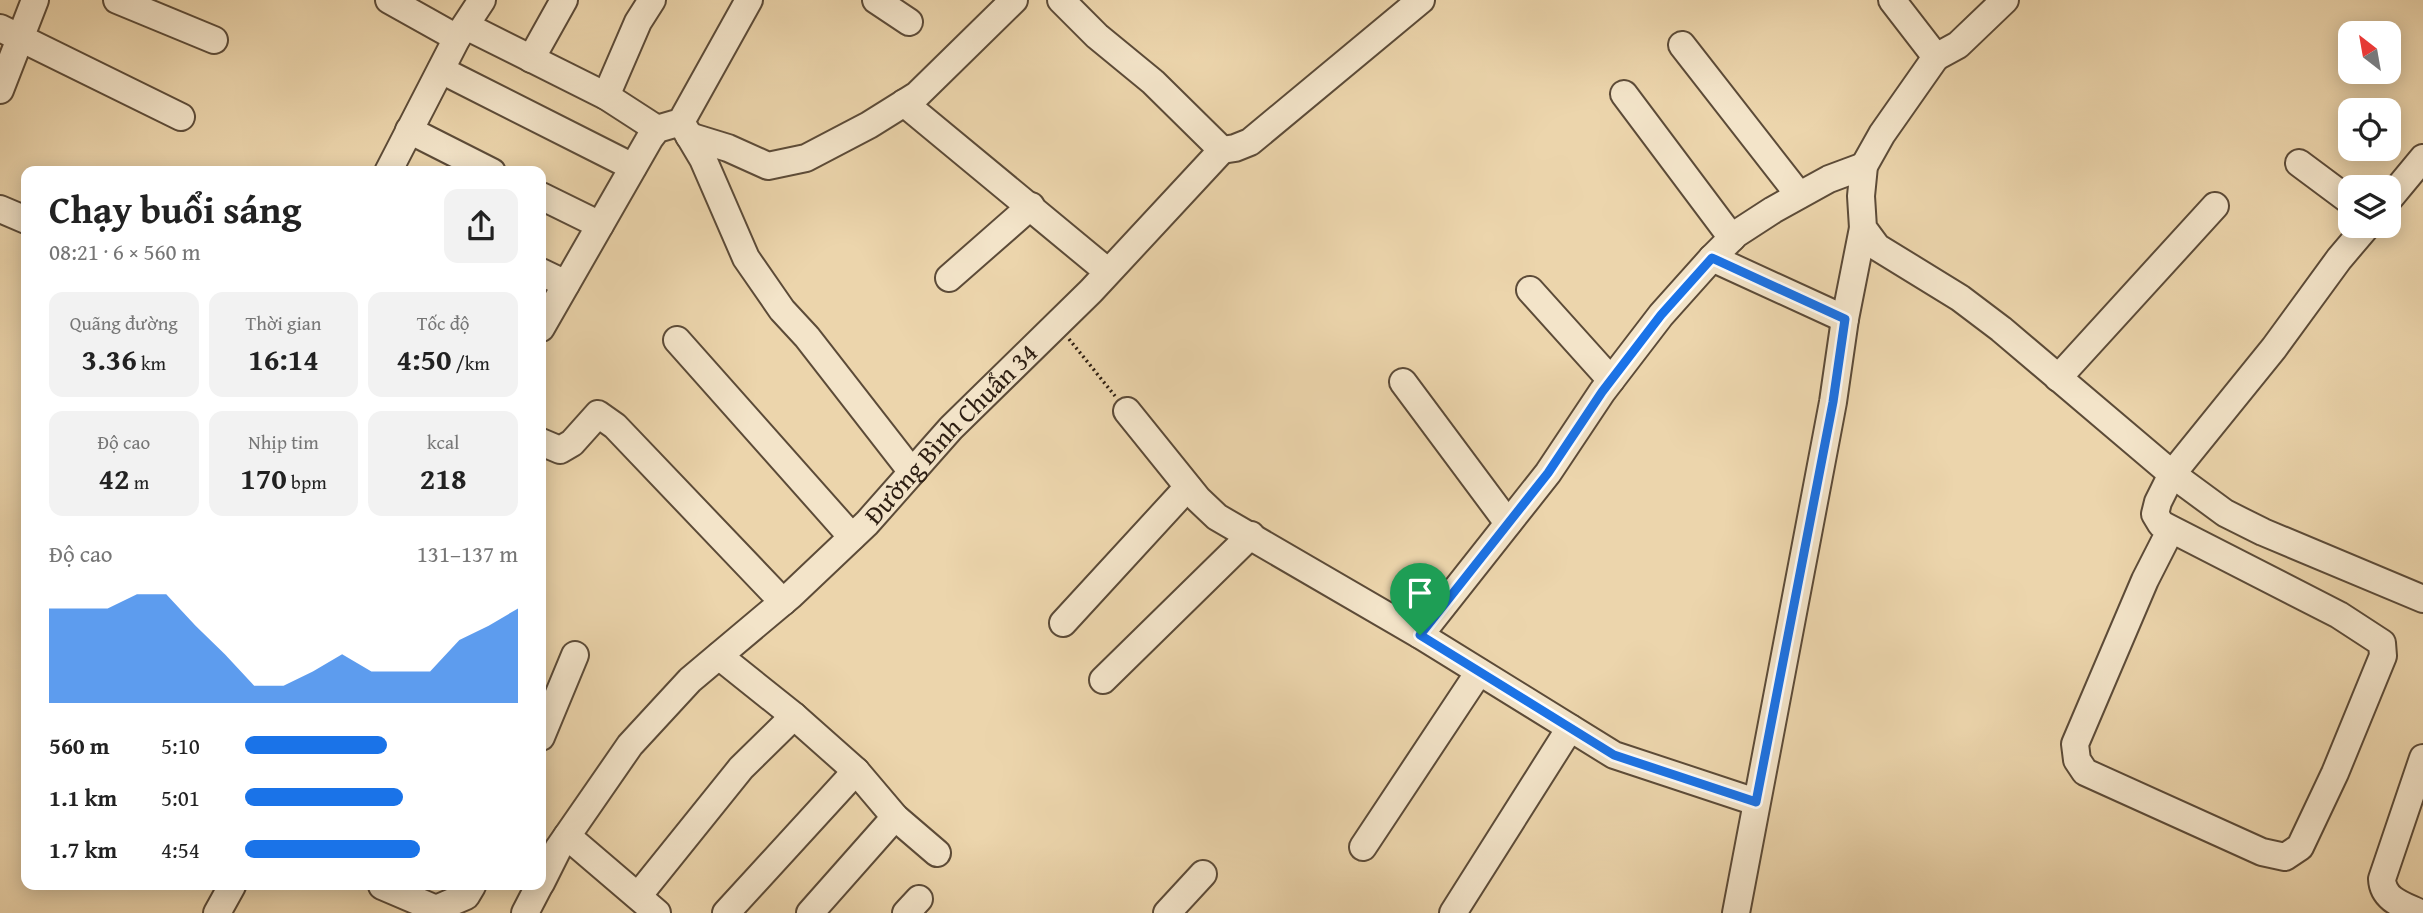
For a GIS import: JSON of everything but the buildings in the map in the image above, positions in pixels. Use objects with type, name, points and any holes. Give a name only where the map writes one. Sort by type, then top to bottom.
[{"type":"street","points":[[0,90],[10,33],[35,0]]},
{"type":"street","points":[[117,0],[214,40]]},
{"type":"street","points":[[389,0],[531,59],[676,129],[768,166],[806,158],[869,125],[917,95],[1014,0]]},
{"type":"street","points":[[391,166],[440,70],[482,0]]},
{"type":"street","points":[[531,59],[564,0]]},
{"type":"street","points":[[606,96],[638,22],[652,0]]},
{"type":"street","points":[[546,319],[633,167],[676,129],[748,0]]},
{"type":"street","points":[[876,0],[909,22]]},
{"type":"street","points":[[1061,0],[1097,36],[1153,82],[1222,150],[1250,142],[1421,0]]},
{"type":"street","points":[[1892,0],[1937,57]]},
{"type":"street","points":[[1736,913],[1833,402],[1845,319],[1863,228],[1861,196],[1864,166],[1882,134],[1937,57],[1958,45],[2005,0]]},
{"type":"street","points":[[10,33],[181,117]]},
{"type":"street","points":[[1682,45],[1799,195]]},
{"type":"street","points":[[440,70],[633,167]]},
{"type":"street","points":[[1624,94],[1732,238]]},
{"type":"street","points":[[904,103],[1107,271]]},
{"type":"street","points":[[676,129],[703,159],[746,258],[782,310],[807,337],[912,472]]},
{"type":"street","points":[[409,130],[480,166]]},
{"type":"street","name":"Đường Bình Chuẩn 34","points":[[546,873],[567,836],[630,745],[690,680],[783,602],[852,537],[951,428],[1091,291],[1222,150]]},
{"type":"street","points":[[2401,185],[2423,158]]},
{"type":"street","points":[[2299,163],[2338,192]]},
{"type":"street","points":[[1420,635],[1548,473],[1611,380],[1661,315],[1712,258],[1732,238],[1773,210],[1829,179],[1864,166]]},
{"type":"street","points":[[546,198],[600,225]]},
{"type":"street","points":[[2058,378],[2215,205]]},
{"type":"street","points":[[949,278],[1031,206]]},
{"type":"street","points":[[0,209],[21,218]]},
{"type":"street","points":[[1863,228],[1877,247],[1960,298],[2001,329],[2126,432],[2172,474],[2225,513],[2263,532],[2423,600]]},
{"type":"street","points":[[2171,529],[2075,744],[2077,760],[2085,772],[2262,852],[2285,857],[2300,847],[2335,774],[2383,656],[2382,643],[2339,615],[2171,529],[2161,524],[2155,514],[2172,474],[2274,348],[2357,238]]},
{"type":"street","points":[[1712,258],[1845,319]]},
{"type":"street","points":[[546,274],[566,284]]},
{"type":"street","points":[[1530,290],[1611,380]]},
{"type":"street","points":[[677,340],[852,537]]},
{"type":"street","points":[[1403,382],[1508,523]]},
{"type":"street","points":[[1127,411],[1188,487],[1217,517],[1420,635],[1614,755],[1756,802]]},
{"type":"street","points":[[546,444],[560,450],[572,443],[598,414],[615,426],[783,602]]},
{"type":"street","points":[[1063,623],[1188,487]]},
{"type":"street","points":[[1103,680],[1251,535]]},
{"type":"street","points":[[546,725],[575,655]]},
{"type":"street","points":[[719,656],[794,716],[856,771],[895,817],[937,853]]},
{"type":"street","points":[[1363,847],[1479,672]]},
{"type":"street","points":[[567,836],[648,905],[741,768],[794,716]]},
{"type":"street","points":[[1453,913],[1570,728]]},
{"type":"street","points":[[2420,913],[2389,898],[2382,888],[2382,878],[2423,758]]},
{"type":"street","points":[[726,913],[856,771]]},
{"type":"street","points":[[810,913],[895,817]]},
{"type":"street","points":[[1167,913],[1203,874]]},
{"type":"street","points":[[217,913],[230,890]]},
{"type":"street","points":[[391,890],[436,909],[466,896],[470,890]]},
{"type":"street","name":"Đường Bình Chuẩn 34","points":[[527,912],[537,890]]},
{"type":"path","points":[[1057,324],[1127,411]]},
{"type":"route","points":[[1712,258],[1845,319],[1833,402],[1756,802],[1614,755],[1420,635],[1548,473],[1602,392],[1661,315],[1712,258]]}]
